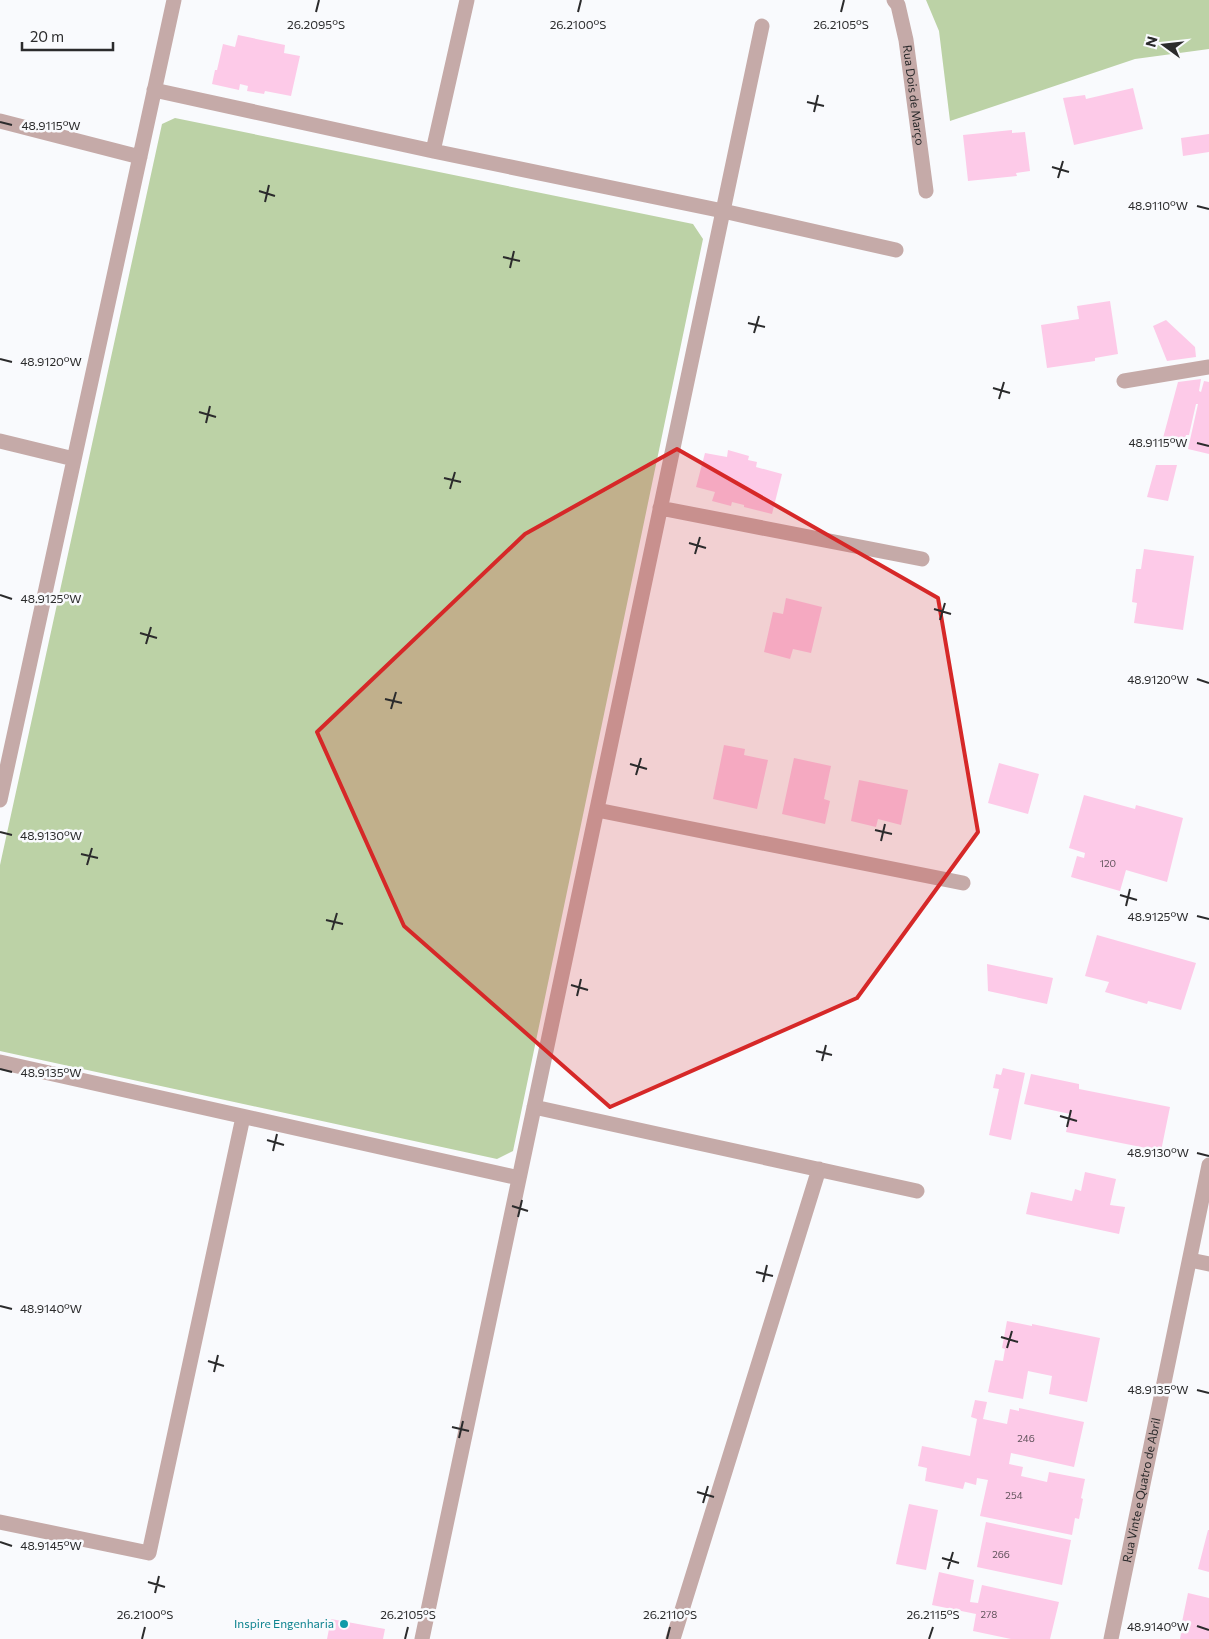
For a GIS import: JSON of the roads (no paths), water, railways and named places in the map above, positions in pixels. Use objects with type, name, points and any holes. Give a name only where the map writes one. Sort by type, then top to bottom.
[{"type":"street","points":[[0,800],[5,757],[74,459],[174,0]]},
{"type":"street","points":[[433,152],[466,0]]},
{"type":"street","name":"Rua Dois de Março","points":[[894,0],[898,5],[906,40],[926,191]]},
{"type":"street","points":[[422,1639],[762,26]]},
{"type":"street","points":[[154,90],[433,152],[723,211],[896,250]]},
{"type":"street","points":[[0,121],[140,157]]},
{"type":"street","points":[[1124,381],[1209,367]]},
{"type":"street","points":[[0,441],[74,459]]},
{"type":"street","points":[[660,508],[922,559]]},
{"type":"street","points":[[597,810],[962,883]]},
{"type":"street","points":[[0,1062],[519,1178]]},
{"type":"street","points":[[534,1107],[917,1191]]},
{"type":"street","points":[[0,1522],[149,1553],[243,1117]]},
{"type":"street","name":"Rua Vinte e Quatro de Abril","points":[[1111,1639],[1209,1165]]},
{"type":"street","points":[[673,1639],[819,1169]]},
{"type":"street","points":[[1190,1260],[1209,1264]]},
{"type":"place","name":"Inspire Engenharia","points":[[344,1624]]}]
